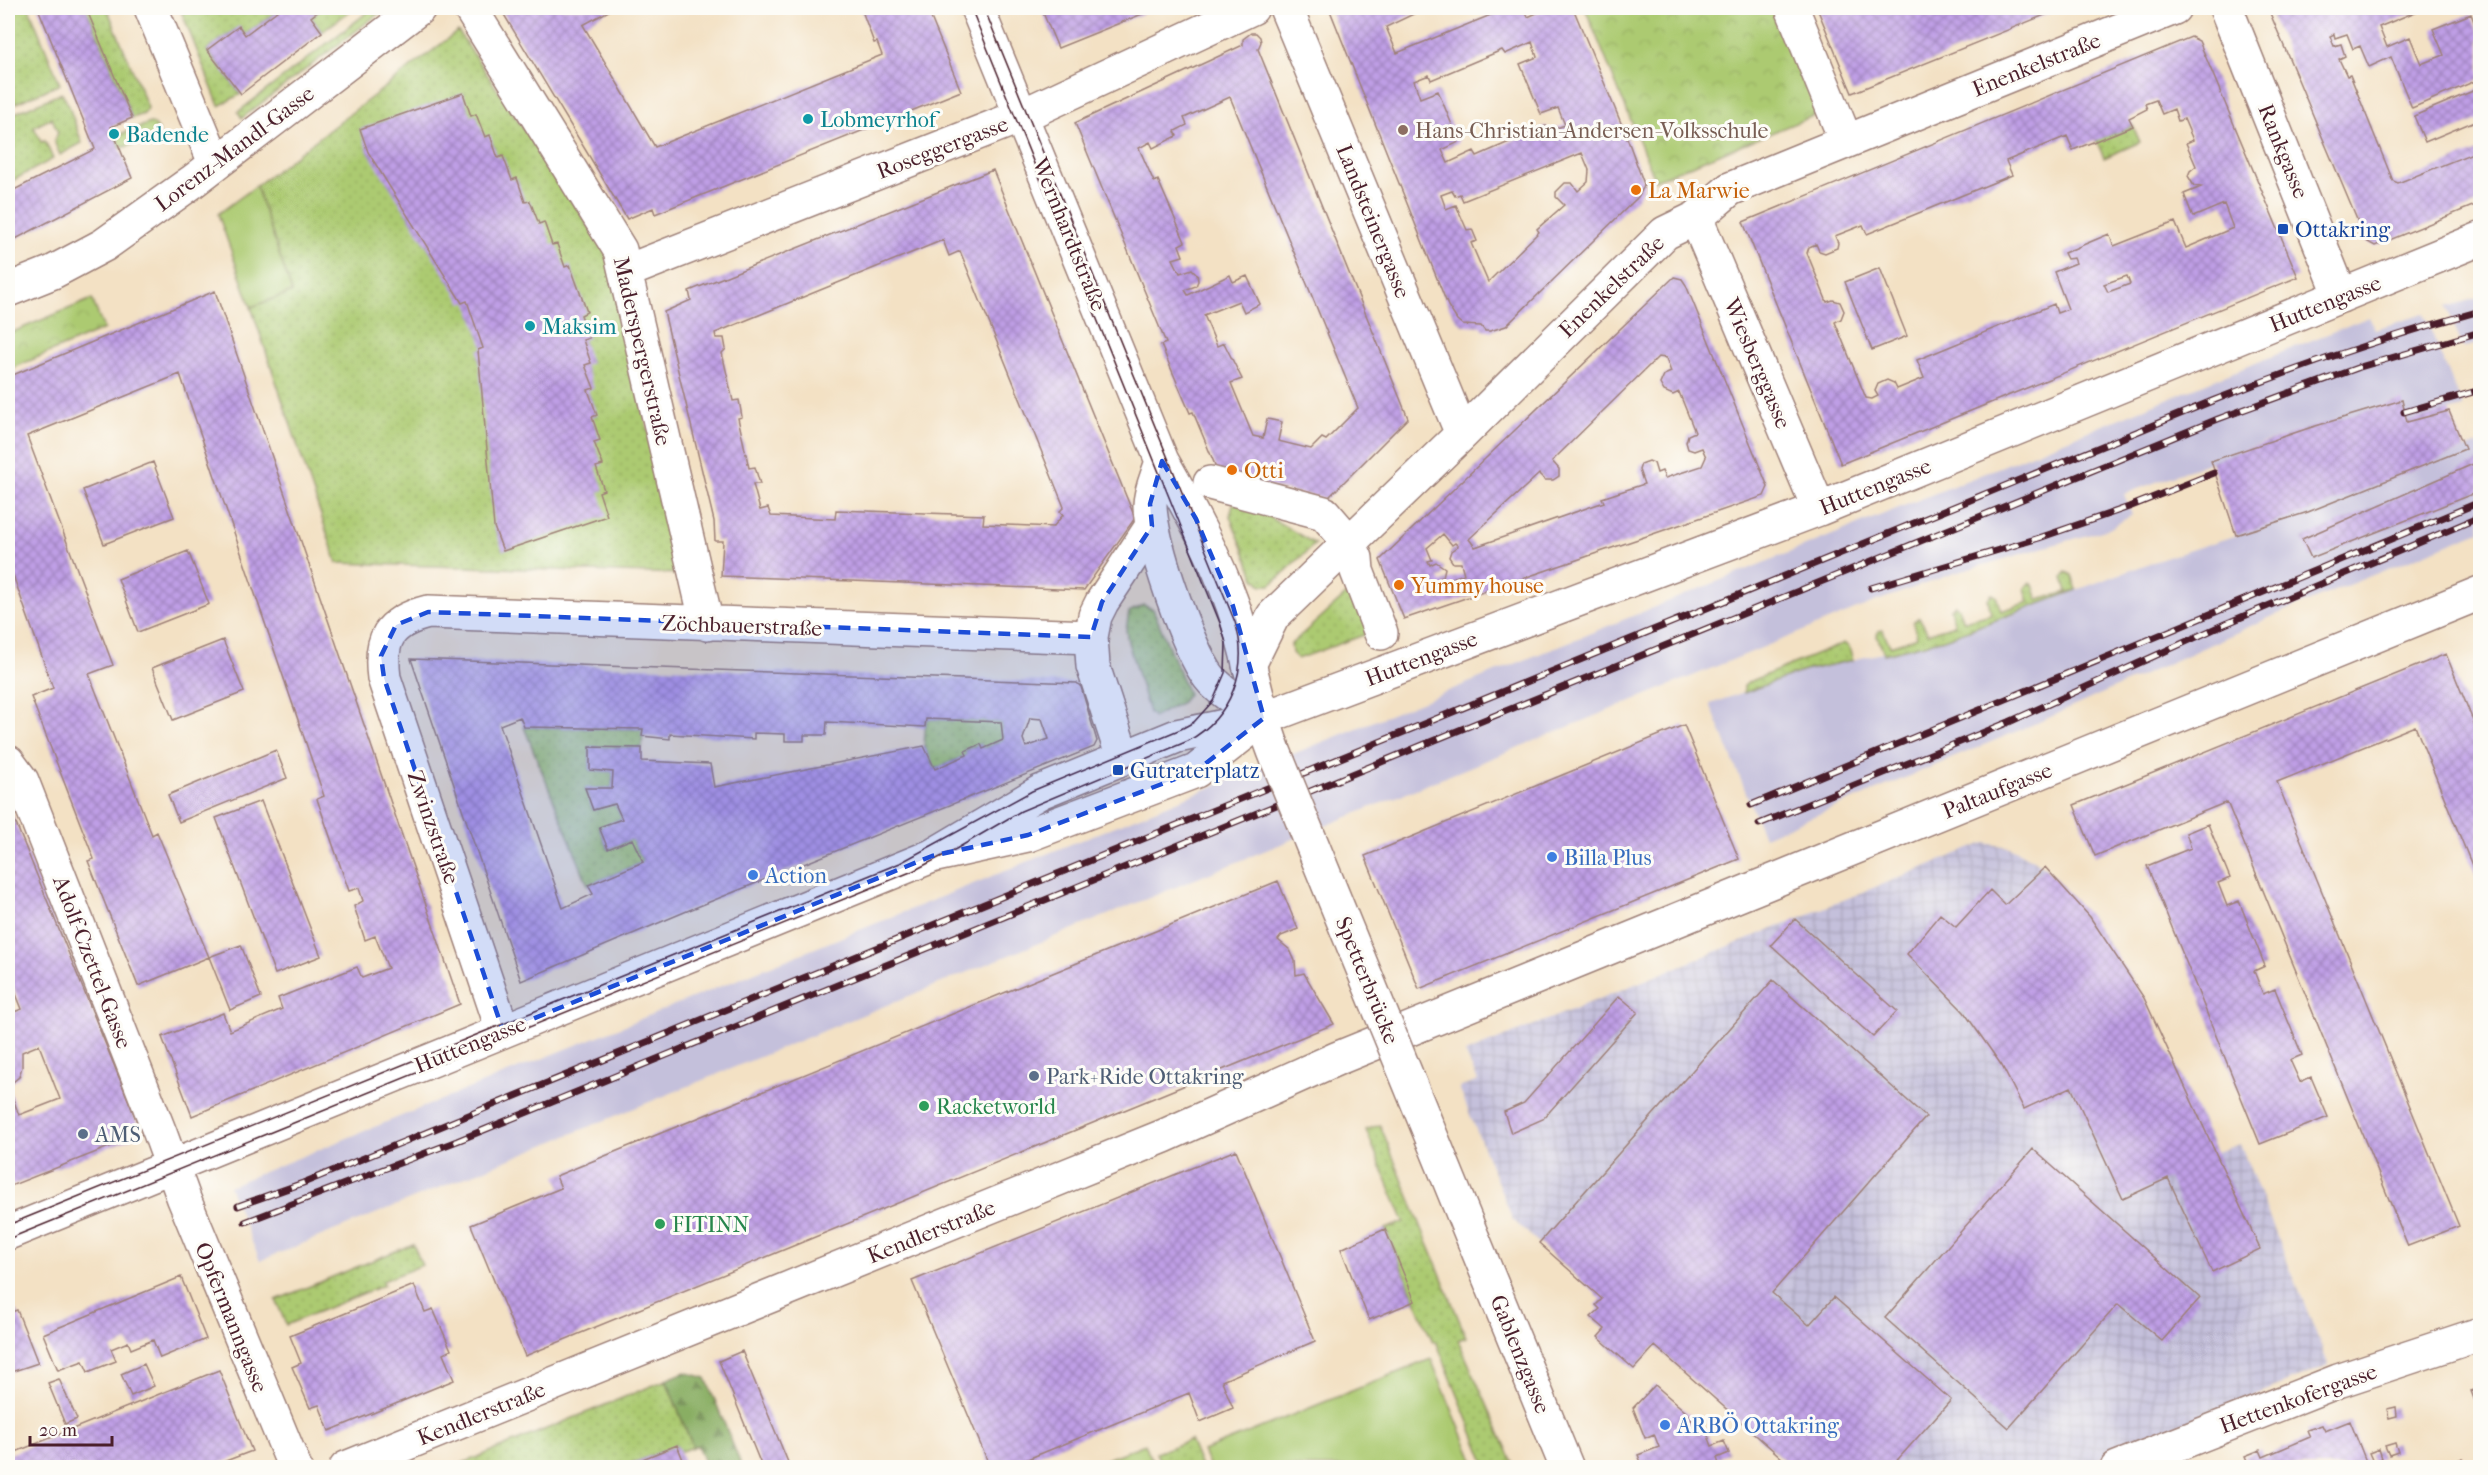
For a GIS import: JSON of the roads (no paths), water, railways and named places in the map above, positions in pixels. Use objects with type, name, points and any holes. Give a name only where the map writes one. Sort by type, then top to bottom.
[{"type":"street","points":[[151,8],[215,163]]},
{"type":"street","name":"Lorenz-Mandl-Gasse","points":[[8,290],[53,272],[104,245],[419,8]]},
{"type":"street","name":"Maderspergerstraße","points":[[470,8],[620,250],[707,624]]},
{"type":"street","name":"Wernhardtstraße","points":[[977,8],[1162,461],[1197,519],[1233,606],[1264,718]]},
{"type":"street","name":"Roseggergasse","points":[[625,272],[1021,116],[1252,8]]},
{"type":"street","name":"Landsteinergasse","points":[[1286,8],[1462,434]]},
{"type":"street","points":[[1792,8],[1846,141]]},
{"type":"street","name":"Enenkelstraße","points":[[1249,665],[1273,615],[1462,434],[1665,232],[1696,218],[1730,189],[2174,8]]},
{"type":"street","name":"Rankgasse","points":[[2226,8],[2341,296]]},
{"type":"street","name":"Wiesberggasse","points":[[1696,218],[1819,508]]},
{"type":"street","name":"Huttengasse","points":[[8,1233],[932,856],[1040,792],[1177,736],[1264,718],[1819,508],[2481,239]]},
{"type":"street","points":[[1162,461],[1150,504],[1152,526],[1172,596],[1199,660],[1209,677],[1216,685],[1264,718]]},
{"type":"street","points":[[1210,483],[1324,513],[1349,542],[1356,558],[1357,571],[1381,633]]},
{"type":"street","points":[[1123,758],[1093,666],[1091,637],[1098,609],[1152,526]]},
{"type":"street","name":"Paltaufgasse","points":[[1514,988],[2478,602]]},
{"type":"street","name":"Zöchbauerstraße","points":[[396,625],[411,616],[428,612],[1091,637]]},
{"type":"street","name":"Zwinzstraße","points":[[396,625],[386,638],[381,656],[384,678],[503,1030]]},
{"type":"street","name":"Huttengasse","points":[[932,856],[1028,835],[1196,771],[1264,718]]},
{"type":"street","name":"Spetterbrücke","points":[[1264,718],[1278,760],[1474,1241]]},
{"type":"street","name":"Adolf-Czettel-Gasse","points":[[8,762],[22,781],[172,1166]]},
{"type":"street","name":"Kendlerstraße","points":[[346,1467],[1153,1140],[1336,1059],[1514,988]]},
{"type":"street","name":"Opfermanngasse","points":[[172,1166],[295,1467]]},
{"type":"street","name":"Gablenzgasse","points":[[1474,1241],[1567,1467]]},
{"type":"street","name":"Hettenkofergasse","points":[[2117,1467],[2338,1381],[2481,1334]]},
{"type":"tram line","points":[[8,1225],[900,863],[1032,791],[1181,729],[1194,722],[1213,701],[1225,673],[1226,643],[1220,623],[971,8]]},
{"type":"tram line","points":[[8,1239],[913,871],[1021,811],[1188,741],[1216,719],[1226,705],[1238,674],[1240,657],[1235,622],[984,8]]},
{"type":"railway","points":[[238,1206],[303,1183],[2212,401],[2345,352],[2480,311]]},
{"type":"railway","points":[[245,1222],[457,1141],[2218,419],[2360,367],[2480,332]]},
{"type":"railway","points":[[2404,412],[2480,390]]},
{"type":"railway","points":[[1871,588],[2039,538],[2129,507],[2214,473]]},
{"type":"railway","points":[[1751,805],[2480,502]]},
{"type":"railway","points":[[1759,824],[2009,722],[2225,624],[2480,517]]},
{"type":"place","name":"Lobmeyrhof","points":[[808,119]]},
{"type":"place","name":"Hans-Christian-Andersen-Volksschule","points":[[1403,130]]},
{"type":"place","name":"Badende","points":[[114,134]]},
{"type":"place","name":"La Marwie","points":[[1636,190]]},
{"type":"place","name":"Ottakring","points":[[2283,229]]},
{"type":"place","name":"Maksim","points":[[530,326]]},
{"type":"place","name":"Otti","points":[[1232,470]]},
{"type":"place","name":"Yummy house","points":[[1399,585]]},
{"type":"place","name":"Gutraterplatz","points":[[1118,770]]},
{"type":"place","name":"Billa Plus","points":[[1552,857]]},
{"type":"place","name":"Action","points":[[753,875]]},
{"type":"place","name":"Park+Ride Ottakring","points":[[1034,1076]]},
{"type":"place","name":"Racketworld","points":[[924,1106]]},
{"type":"place","name":"AMS","points":[[83,1134]]},
{"type":"place","name":"FITINN","points":[[660,1224]]},
{"type":"place","name":"ARBÖ Ottakring","points":[[1665,1425]]}]
